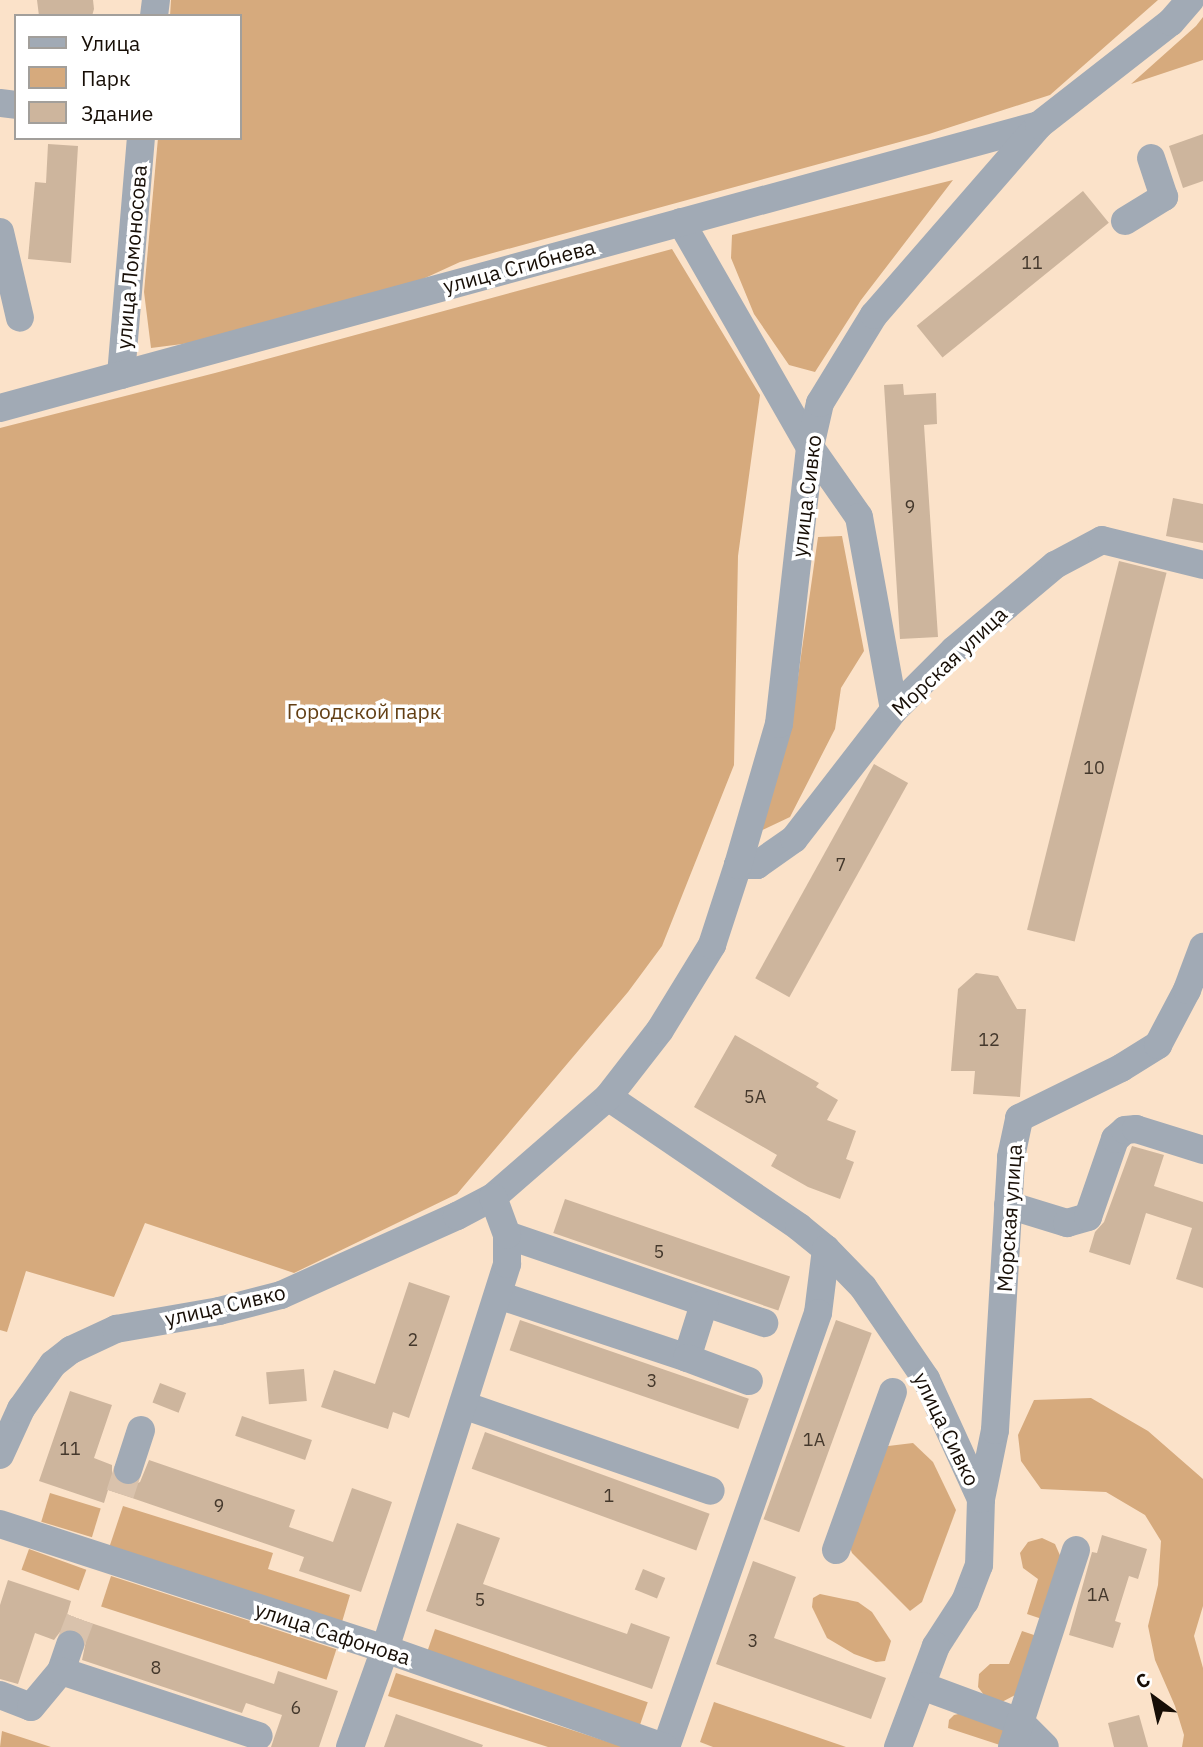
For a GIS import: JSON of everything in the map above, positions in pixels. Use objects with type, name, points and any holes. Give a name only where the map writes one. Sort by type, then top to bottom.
[{"type":"street","name":"улица Сивко","points":[[0,1455],[21,1409],[53,1364],[71,1350],[116,1329],[219,1311],[281,1295],[493,1197],[608,1097],[660,1030],[712,945],[738,865],[779,724],[810,447],[820,404],[874,315],[1039,125],[1171,22],[1190,0]]},
{"type":"street","name":"улица Сгибнева","points":[[0,408],[1039,125]]},
{"type":"street","name":"улица Ломоносова","points":[[121,375],[141,140]]},
{"type":"street","points":[[1125,221],[1164,197],[1151,158]]},
{"type":"street","points":[[681,222],[810,447],[859,517],[894,710]]},
{"type":"street","points":[[0,232],[20,318]]},
{"type":"street","name":"Морская улица","points":[[738,865],[757,865],[794,839],[894,710],[954,650],[1055,565],[1102,540],[1203,565]]},
{"type":"street","name":"Морская улица","points":[[981,1499],[995,1430],[1011,1157],[1019,1118],[1121,1068],[1158,1045],[1187,990],[1203,947]]},
{"type":"street","name":"улица Сивко","points":[[608,1097],[799,1227],[826,1249],[863,1287],[926,1379],[981,1499],[979,1565],[965,1601],[936,1646],[898,1747]]},
{"type":"street","points":[[1008,1205],[1067,1223],[1079,1222],[1088,1217],[1115,1139],[1125,1129],[1136,1129],[1203,1150]]},
{"type":"street","points":[[350,1747],[507,1264],[507,1235],[493,1197]]},
{"type":"street","points":[[507,1235],[764,1323]]},
{"type":"street","points":[[665,1747],[818,1313],[826,1249]]},
{"type":"street","points":[[498,1295],[749,1381]]},
{"type":"street","points":[[687,1358],[704,1304]]},
{"type":"street","points":[[836,1550],[892,1392]]},
{"type":"street","points":[[463,1405],[711,1491]]},
{"type":"street","points":[[128,1470],[141,1430]]},
{"type":"street","name":"улица Сафонова","points":[[0,1524],[384,1649],[665,1747]]},
{"type":"street","points":[[1016,1735],[1076,1550]]},
{"type":"street","points":[[0,1695],[31,1707],[61,1671],[70,1645]]},
{"type":"street","points":[[61,1671],[258,1736]]},
{"type":"street","points":[[922,1686],[1016,1735],[1045,1747]]},
{"type":"green space","points":[[171,0],[1158,0],[1050,95],[929,134],[460,262],[412,284],[206,341],[151,348],[144,292],[158,140],[242,140],[242,14],[170,14]]},
{"type":"green space","points":[[1203,17],[1203,60],[1131,84],[1196,26]]},
{"type":"green space","points":[[953,180],[861,300],[815,372],[789,365],[754,314],[731,258],[732,235]]},
{"type":"green space","name":"Городской парк","points":[[672,249],[760,395],[738,556],[734,765],[662,946],[628,992],[457,1194],[294,1273],[145,1223],[114,1297],[26,1271],[7,1332],[0,1330],[0,428],[215,373]]},
{"type":"green space","points":[[842,536],[864,651],[841,688],[835,729],[790,817],[756,833],[792,719],[818,537]]},
{"type":"green space","points":[[1091,1398],[1148,1431],[1203,1479],[1203,1606],[1194,1636],[1203,1668],[1203,1747],[1182,1747],[1184,1735],[1175,1706],[1155,1660],[1148,1626],[1158,1585],[1161,1541],[1145,1515],[1106,1492],[1041,1489],[1021,1461],[1018,1435],[1034,1400]]},
{"type":"green space","points":[[913,1443],[933,1462],[956,1510],[922,1602],[910,1611],[852,1553],[845,1535],[880,1447]]},
{"type":"green space","points":[[50,1493],[101,1508],[92,1537],[41,1522]]},
{"type":"green space","points":[[123,1506],[273,1553],[268,1569],[350,1595],[342,1622],[109,1548]]},
{"type":"green space","points":[[1042,1538],[1055,1544],[1062,1560],[1042,1619],[1027,1614],[1038,1579],[1023,1568],[1020,1553],[1028,1542]]},
{"type":"green space","points":[[29,1549],[86,1570],[79,1591],[21,1570]]},
{"type":"green space","points":[[111,1576],[336,1649],[327,1680],[101,1606]]},
{"type":"green space","points":[[820,1594],[858,1602],[872,1612],[891,1641],[885,1661],[876,1662],[854,1654],[827,1638],[812,1607],[813,1598]]},
{"type":"green space","points":[[435,1629],[648,1702],[640,1726],[427,1653]]},
{"type":"green space","points":[[1022,1631],[1037,1636],[1017,1694],[1000,1703],[987,1699],[978,1687],[979,1674],[990,1664],[1009,1664]]},
{"type":"green space","points":[[396,1673],[624,1747],[548,1747],[388,1696]]},
{"type":"green space","points":[[714,1702],[846,1747],[713,1747],[700,1742]]},
{"type":"green space","points":[[971,1711],[1003,1730],[1006,1747],[948,1728],[949,1720],[954,1715]]},
{"type":"green space","points":[[2,1731],[51,1747],[0,1747]]},
{"type":"building","points":[[37,0],[93,0],[93,14],[39,14]]},
{"type":"building","points":[[1203,134],[1203,181],[1183,188],[1169,146]]},
{"type":"building","points":[[48,144],[78,146],[71,263],[28,259],[35,182],[46,183]]},
{"type":"building","points":[[1083,191],[1109,223],[942,358],[917,326]]},
{"type":"building","points":[[903,384],[904,395],[936,393],[937,424],[924,425],[938,637],[900,639],[884,385]]},
{"type":"building","points":[[1173,498],[1203,504],[1203,543],[1166,536]]},
{"type":"building","points":[[1119,561],[1167,573],[1075,942],[1027,930]]},
{"type":"building","points":[[874,764],[908,783],[789,997],[755,978]]},
{"type":"building","points":[[976,973],[998,976],[1017,1009],[1026,1009],[1020,1097],[973,1094],[975,1071],[951,1071],[958,989]]},
{"type":"building","points":[[735,1035],[819,1083],[816,1087],[838,1100],[827,1120],[856,1131],[846,1159],[854,1162],[840,1199],[808,1187],[771,1166],[777,1155],[694,1107]]},
{"type":"building","points":[[1132,1146],[1164,1155],[1154,1186],[1203,1202],[1203,1288],[1176,1279],[1192,1228],[1146,1213],[1130,1265],[1089,1252],[1095,1232],[1104,1222]]},
{"type":"building","points":[[565,1199],[790,1276],[778,1311],[553,1233]]},
{"type":"building","points":[[409,1282],[450,1296],[409,1418],[393,1412],[388,1429],[321,1407],[334,1370],[375,1384]]},
{"type":"building","points":[[520,1320],[749,1399],[738,1429],[510,1350]]},
{"type":"building","points":[[836,1320],[872,1333],[799,1532],[763,1519]]},
{"type":"building","points":[[304,1369],[307,1401],[269,1404],[266,1372]]},
{"type":"building","points":[[160,1383],[186,1393],[179,1413],[152,1403]]},
{"type":"building","points":[[70,1391],[112,1405],[94,1458],[112,1465],[112,1474],[122,1486],[132,1486],[140,1482],[149,1460],[295,1510],[289,1527],[333,1542],[352,1488],[392,1502],[361,1592],[299,1571],[304,1557],[108,1490],[104,1503],[39,1481]]},
{"type":"building","points":[[242,1416],[312,1440],[305,1460],[235,1436]]},
{"type":"building","points":[[485,1432],[710,1514],[696,1550],[472,1469]]},
{"type":"building","points":[[457,1523],[500,1538],[483,1584],[627,1634],[631,1623],[670,1637],[652,1689],[426,1611]]},
{"type":"building","points":[[1102,1535],[1147,1549],[1138,1579],[1129,1576],[1115,1621],[1121,1623],[1113,1648],[1069,1635],[1092,1552],[1097,1553]]},
{"type":"building","points":[[753,1561],[796,1577],[774,1638],[886,1678],[871,1719],[716,1664]]},
{"type":"building","points":[[643,1569],[665,1578],[657,1598],[635,1589]]},
{"type":"building","points":[[8,1580],[71,1601],[67,1615],[274,1684],[278,1671],[338,1691],[319,1747],[271,1747],[282,1715],[246,1703],[242,1713],[82,1660],[86,1641],[75,1629],[60,1632],[54,1640],[35,1633],[18,1684],[0,1679],[0,1605]]},
{"type":"building","points":[[396,1714],[483,1745],[384,1747]]},
{"type":"building","points":[[1139,1715],[1148,1747],[1114,1747],[1108,1723]]},
{"type":"tunnel","points":[[120,1494],[128,1470]]},
{"type":"tunnel","points":[[70,1645],[80,1619]]}]
